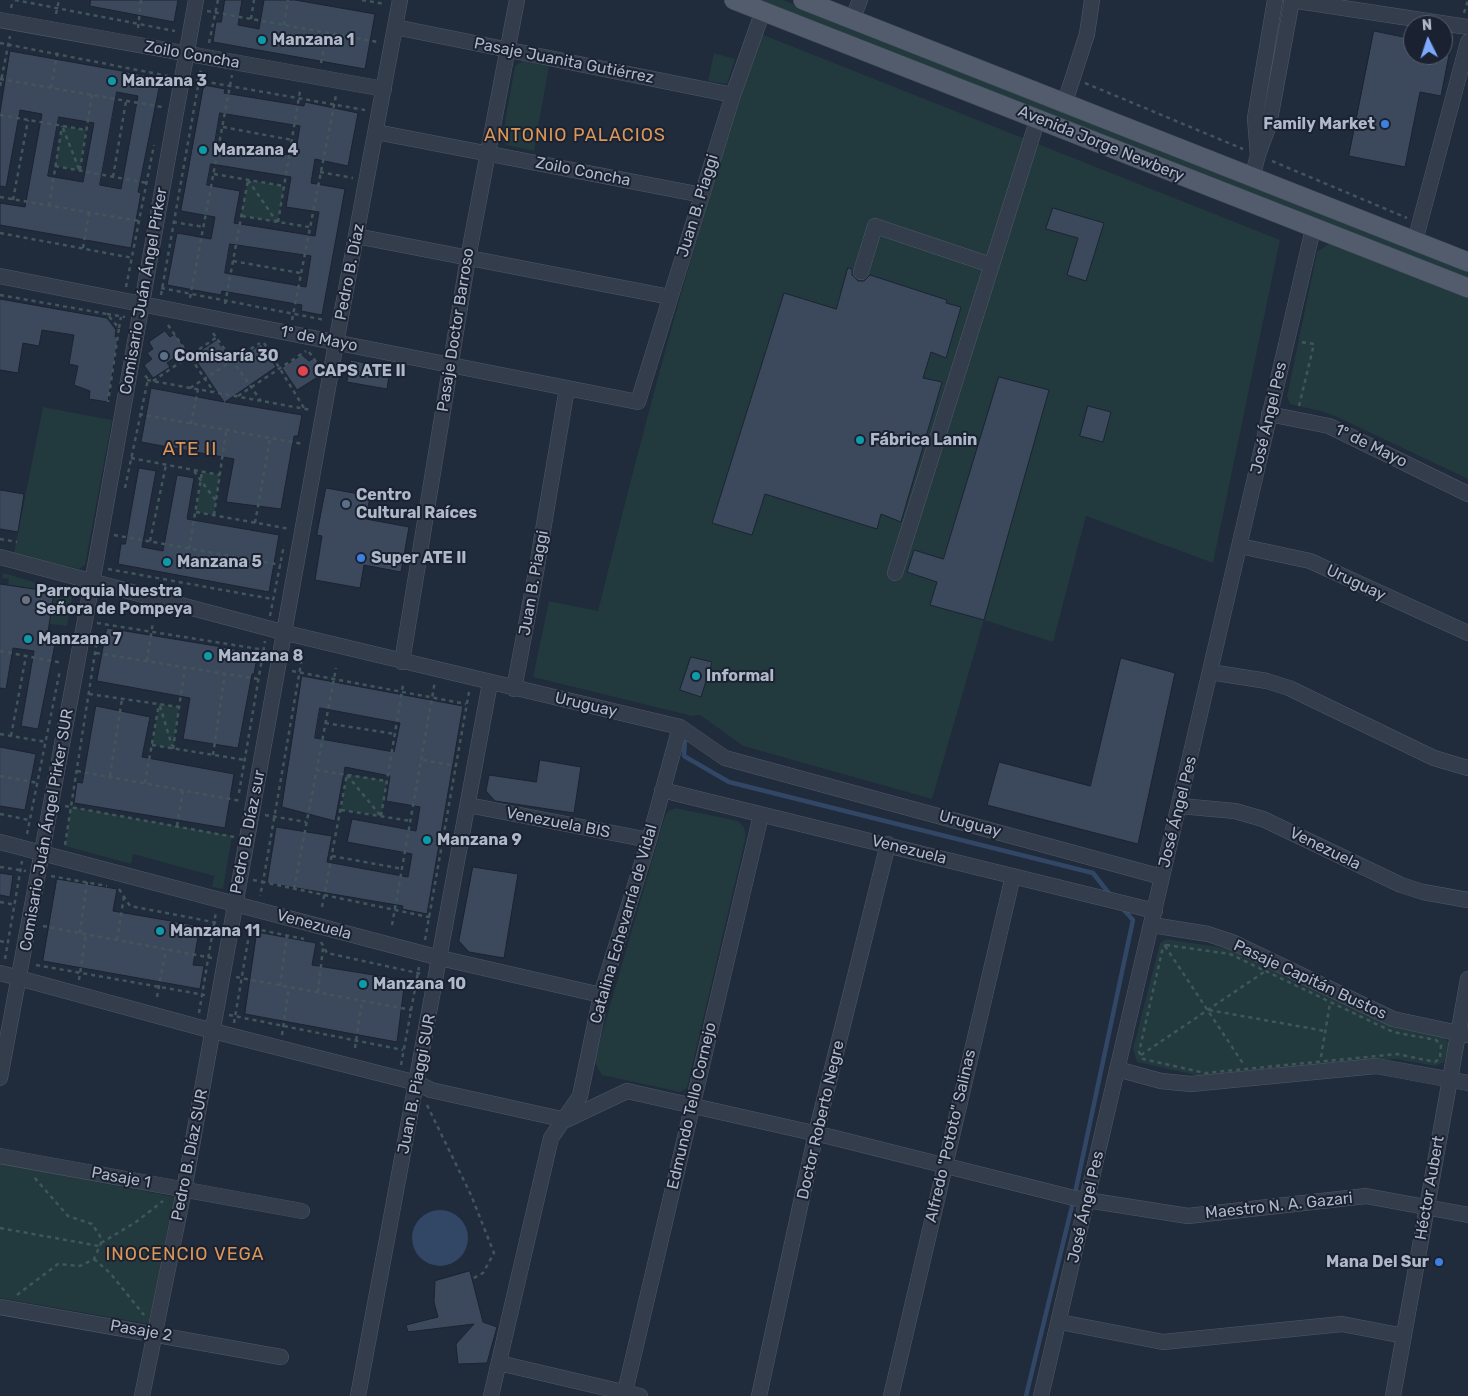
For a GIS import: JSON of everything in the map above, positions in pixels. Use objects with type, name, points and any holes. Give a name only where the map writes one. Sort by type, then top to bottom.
[{"type":"main road","name":"Avenida Jorge Newbery","points":[[734,0],[1468,288]]},
{"type":"main road","name":"Avenida Jorge Newbery","points":[[803,0],[1064,105],[1468,262]]},
{"type":"street","name":"Pasaje Doctor Barroso","points":[[402,662],[468,258],[517,0]]},
{"type":"street","points":[[852,20],[860,0]]},
{"type":"street","points":[[1064,105],[1086,34],[1092,0]]},
{"type":"street","points":[[1258,155],[1255,118],[1275,0]]},
{"type":"street","points":[[1252,178],[1269,125],[1292,0],[1468,27]]},
{"type":"street","name":"Pedro B. Díaz","points":[[286,633],[336,344],[400,3]]},
{"type":"street","name":"Comisario Juán Ángel Pirker","points":[[92,582],[162,186],[169,109],[179,52],[189,34],[195,4]]},
{"type":"street","name":"Juan B. Piaggi","points":[[638,402],[732,95],[762,11]]},
{"type":"street","name":"Zoilo Concha","points":[[6,21],[384,89]]},
{"type":"street","name":"Pasaje Juanita Gutiérrez","points":[[395,27],[732,95]]},
{"type":"street","points":[[1415,241],[1468,42]]},
{"type":"street","points":[[895,573],[1038,118]]},
{"type":"street","name":"Zoilo Concha","points":[[376,132],[702,195]]},
{"type":"street","points":[[862,272],[875,226],[991,265]]},
{"type":"street","name":"José Ángel Pes","points":[[1041,1396],[1089,1199],[1117,1068],[1180,806],[1269,414],[1314,229]]},
{"type":"street","points":[[356,236],[670,297]]},
{"type":"street","name":"1º de Mayo","points":[[0,276],[159,306],[336,344],[638,402]]},
{"type":"street","name":"Juan B. Piaggi","points":[[514,689],[567,388]]},
{"type":"street","name":"1º de Mayo","points":[[1269,414],[1329,426],[1468,494]]},
{"type":"street","name":"Uruguay","points":[[1240,546],[1310,561],[1468,633]]},
{"type":"street","name":"Uruguay","points":[[0,557],[286,633],[514,689],[680,727],[725,758],[1162,877]]},
{"type":"street","name":"Comisario Juán Ángel Pirker SUR","points":[[0,1078],[78,658],[77,620],[92,582]]},
{"type":"street","name":"Pedro B. Díaz sur","points":[[213,1031],[234,904],[239,838],[252,808],[286,633]]},
{"type":"street","points":[[1210,672],[1266,680],[1289,688],[1434,758],[1468,768]]},
{"type":"street","name":"Juan B. Piaggi SUR","points":[[358,1396],[490,682]]},
{"type":"street","name":"Catalina Echevarría de Vidal","points":[[499,1363],[551,1138],[566,1120],[580,1096],[601,995],[649,840],[680,727]]},
{"type":"street","name":"Venezuela","points":[[662,790],[761,816],[888,844],[1013,876],[1153,918]]},
{"type":"street","name":"Venezuela BIS","points":[[468,805],[649,840]]},
{"type":"street","name":"Venezuela","points":[[1180,806],[1235,811],[1263,819],[1401,885],[1423,892],[1468,900]]},
{"type":"street","name":"Edmundo Tello Cornejo","points":[[630,1395],[692,1104],[761,816]]},
{"type":"street","name":"Venezuela","points":[[0,842],[422,954],[601,995]]},
{"type":"street","name":"Doctor Roberto Negre","points":[[759,1396],[816,1133],[888,844]]},
{"type":"street","name":"Alfredo \"Pototo\" Salinas","points":[[891,1396],[1013,876]]},
{"type":"street","name":"Pasaje Capitán Bustos","points":[[1153,918],[1232,942],[1393,1019],[1463,1034]]},
{"type":"street","points":[[2,973],[213,1031],[399,1078],[417,1083],[431,1090],[566,1120]]},
{"type":"street","name":"Héctor Aubert","points":[[1394,1396],[1449,1079],[1463,1034],[1468,980]]},
{"type":"street","name":"Pedro B. Díaz SUR","points":[[142,1396],[184,1190],[213,1031]]},
{"type":"street","points":[[1117,1068],[1161,1081],[1191,1084],[1376,1066],[1468,1083]]},
{"type":"street","name":"Maestro N. A. Gazari","points":[[566,1120],[627,1091],[816,1133],[1074,1198],[1188,1216],[1366,1196],[1468,1215]]},
{"type":"street","name":"Pasaje 1","points":[[0,1156],[302,1211]]},
{"type":"street","name":"Pasaje 2","points":[[0,1306],[281,1357]]},
{"type":"street","points":[[1060,1322],[1163,1342],[1342,1324],[1404,1336]]},
{"type":"street","points":[[491,1396],[499,1363],[630,1395]]},
{"type":"path","points":[[15,0],[189,34]]},
{"type":"path","points":[[56,14],[60,0]]},
{"type":"path","points":[[138,28],[142,0]]},
{"type":"path","points":[[159,306],[199,81],[218,0]]},
{"type":"path","points":[[251,19],[254,0]]},
{"type":"path","points":[[284,25],[288,0]]},
{"type":"path","points":[[362,0],[400,3]]},
{"type":"path","points":[[195,4],[215,13],[392,45]]},
{"type":"path","points":[[0,86],[8,45],[6,21]]},
{"type":"path","points":[[319,77],[327,33]]},
{"type":"path","points":[[0,43],[175,77],[380,113]]},
{"type":"path","points":[[51,88],[58,50]]},
{"type":"path","points":[[166,84],[175,77],[179,52]]},
{"type":"path","points":[[187,312],[234,62]]},
{"type":"path","points":[[1,79],[169,109]]},
{"type":"path","points":[[289,334],[338,81]]},
{"type":"path","points":[[278,222],[300,91]]},
{"type":"path","points":[[80,171],[92,95]]},
{"type":"path","points":[[163,100],[169,109]]},
{"type":"path","points":[[113,177],[126,101]]},
{"type":"path","points":[[0,115],[86,130]]},
{"type":"path","points":[[12,200],[28,120]]},
{"type":"path","points":[[62,126],[80,171]]},
{"type":"path","points":[[49,206],[62,126]]},
{"type":"path","points":[[223,127],[292,140]]},
{"type":"path","points":[[108,402],[131,258],[156,136]]},
{"type":"path","points":[[55,166],[162,186]]},
{"type":"path","points":[[320,172],[367,180]]},
{"type":"path","points":[[214,174],[284,186]]},
{"type":"path","points":[[225,302],[248,180]]},
{"type":"path","points":[[248,180],[278,222]]},
{"type":"path","points":[[0,197],[139,221],[174,222],[204,227]]},
{"type":"path","points":[[83,249],[89,213]]},
{"type":"path","points":[[242,216],[310,227]]},
{"type":"path","points":[[0,233],[149,262]]},
{"type":"path","points":[[233,261],[300,274]]},
{"type":"path","points":[[145,285],[225,302],[340,322]]},
{"type":"path","points":[[0,295],[107,314],[120,328]]},
{"type":"path","points":[[168,325],[214,392]]},
{"type":"path","points":[[213,332],[261,401]]},
{"type":"path","points":[[153,381],[217,337]]},
{"type":"path","points":[[190,388],[263,341],[304,408]]},
{"type":"path","points":[[1297,341],[1314,344],[1299,406]]},
{"type":"path","points":[[237,396],[308,350],[320,368]]},
{"type":"path","points":[[147,380],[324,412]]},
{"type":"path","points":[[191,424],[198,389]]},
{"type":"path","points":[[123,411],[270,439],[318,446]]},
{"type":"path","points":[[214,515],[226,431]]},
{"type":"path","points":[[255,523],[270,439]]},
{"type":"path","points":[[115,456],[220,475]]},
{"type":"path","points":[[150,542],[166,464]]},
{"type":"path","points":[[193,470],[216,502]]},
{"type":"path","points":[[189,549],[202,472]]},
{"type":"path","points":[[196,512],[303,532]]},
{"type":"path","points":[[101,533],[297,568]]},
{"type":"path","points":[[0,539],[17,542]]},
{"type":"path","points":[[95,566],[291,603]]},
{"type":"path","points":[[73,602],[72,611],[77,620],[281,653]]},
{"type":"path","points":[[52,608],[72,611]]},
{"type":"path","points":[[99,631],[102,614]]},
{"type":"path","points":[[147,661],[153,622]]},
{"type":"path","points":[[236,809],[267,628]]},
{"type":"path","points":[[63,859],[98,638]]},
{"type":"path","points":[[306,638],[263,882],[429,918]]},
{"type":"path","points":[[0,651],[61,662],[95,653],[276,682]]},
{"type":"path","points":[[2,973],[24,849],[63,654]]},
{"type":"path","points":[[11,736],[26,656]]},
{"type":"path","points":[[173,749],[185,667]]},
{"type":"path","points":[[294,889],[336,668]]},
{"type":"path","points":[[300,672],[486,708]]},
{"type":"path","points":[[213,755],[226,673]]},
{"type":"path","points":[[392,925],[435,679]]},
{"type":"path","points":[[381,816],[403,685]]},
{"type":"path","points":[[89,694],[179,707]]},
{"type":"path","points":[[110,777],[122,699]]},
{"type":"path","points":[[145,783],[159,704]]},
{"type":"path","points":[[159,704],[173,749]]},
{"type":"path","points":[[399,1078],[466,704]]},
{"type":"path","points":[[325,723],[395,734]]},
{"type":"path","points":[[0,734],[62,745]]},
{"type":"path","points":[[152,745],[261,764]]},
{"type":"path","points":[[422,760],[475,768]]},
{"type":"path","points":[[58,768],[238,800],[252,808],[274,816],[306,822]]},
{"type":"path","points":[[316,770],[387,781]]},
{"type":"path","points":[[322,907],[347,774],[381,816]]},
{"type":"path","points":[[0,776],[54,787]]},
{"type":"path","points":[[177,826],[183,790]]},
{"type":"path","points":[[52,803],[239,838]]},
{"type":"path","points":[[341,810],[411,821]]},
{"type":"path","points":[[0,814],[48,825]]},
{"type":"path","points":[[230,845],[239,838]]},
{"type":"path","points":[[332,856],[403,869]]},
{"type":"path","points":[[0,866],[120,889],[130,906],[321,942],[326,953],[436,977]]},
{"type":"path","points":[[80,933],[89,866]]},
{"type":"path","points":[[117,940],[124,895]]},
{"type":"path","points":[[196,1026],[218,900]]},
{"type":"path","points":[[232,1036],[253,909]]},
{"type":"path","points":[[280,986],[290,918]]},
{"type":"path","points":[[29,924],[166,949],[223,968],[241,978],[430,1014]]},
{"type":"path","points":[[77,994],[86,934]]},
{"type":"path","points":[[318,993],[323,946]]},
{"type":"path","points":[[1165,946],[1230,954],[1393,1032]]},
{"type":"path","points":[[1165,946],[1246,1069]]},
{"type":"path","points":[[1165,946],[1139,1052],[1143,1059],[1205,1073]]},
{"type":"path","points":[[157,997],[166,949]]},
{"type":"path","points":[[22,963],[159,987],[217,1005],[235,1016],[422,1054]]},
{"type":"path","points":[[1141,1055],[1266,971]]},
{"type":"path","points":[[280,1048],[289,988]]},
{"type":"path","points":[[355,1048],[362,1001]]},
{"type":"path","points":[[1320,1061],[1330,1002]]},
{"type":"path","points":[[1207,1010],[1325,1030]]},
{"type":"path","points":[[417,1083],[471,1195],[494,1253],[483,1272],[472,1279]]},
{"type":"path","points":[[26,1297],[16,1296],[58,1264],[80,1266],[94,1259],[100,1245],[100,1236],[92,1224],[68,1216],[31,1173],[40,1175]]},
{"type":"path","points":[[0,1228],[100,1245],[136,1222],[162,1199],[166,1206]]},
{"type":"path","points":[[94,1259],[110,1273],[143,1316],[148,1312]]},
{"type":"green space","points":[[750,0],[783,0],[1468,270],[1468,282]]},
{"type":"green space","points":[[761,34],[1280,240],[1213,563],[1086,516],[1053,642],[984,620],[932,799],[743,746],[700,715],[692,716],[533,677],[549,601],[598,611],[694,249]]},
{"type":"green space","points":[[714,53],[735,59],[727,84],[708,81]]},
{"type":"green space","points":[[523,61],[549,66],[534,151],[506,145],[502,139],[515,66]]},
{"type":"green space","points":[[62,126],[86,130],[80,171],[55,166]]},
{"type":"green space","points":[[248,180],[284,186],[278,222],[241,216]]},
{"type":"green space","points":[[1330,243],[1468,296],[1468,479],[1337,417],[1290,404],[1287,396],[1317,252]]},
{"type":"green space","points":[[43,407],[112,420],[85,565],[79,569],[14,553]]},
{"type":"green space","points":[[202,472],[220,475],[214,515],[196,512]]},
{"type":"green space","points":[[3,573],[73,593],[67,626],[49,624],[54,592],[8,585],[9,579],[2,578]]},
{"type":"green space","points":[[159,704],[179,707],[173,749],[152,745]]},
{"type":"green space","points":[[347,774],[387,781],[381,816],[341,810]]},
{"type":"green space","points":[[71,807],[232,836],[223,889],[212,887],[214,876],[133,854],[131,864],[65,846]]},
{"type":"green space","points":[[676,808],[738,821],[744,827],[746,836],[687,1088],[680,1092],[602,1075],[594,1061],[665,816],[668,811]]},
{"type":"green space","points":[[1166,939],[1231,949],[1441,1034],[1449,1043],[1444,1062],[1435,1066],[1396,1059],[1204,1077],[1137,1062],[1133,1049],[1160,943]]},
{"type":"green space","points":[[0,1163],[174,1197],[149,1324],[0,1298]]},
{"type":"water","points":[[434,1210],[446,1210],[456,1214],[464,1222],[468,1238],[464,1254],[456,1262],[446,1266],[434,1266],[424,1262],[416,1254],[412,1244],[412,1232],[416,1222],[424,1214]]},
{"type":"building","points":[[91,0],[178,0],[174,22],[90,6]]},
{"type":"building","points":[[225,0],[242,0],[238,25],[259,29],[264,0],[295,0],[375,14],[365,69],[213,42],[216,22],[221,22]]},
{"type":"building","name":"Family Market","points":[[1374,31],[1403,37],[1403,65],[1447,65],[1441,96],[1420,92],[1405,167],[1349,156]]},
{"type":"building","points":[[10,51],[161,78],[138,192],[141,193],[131,248],[0,225],[0,203],[25,207],[42,114],[20,110],[6,187],[0,186],[0,113]],"holes":[[[117,92],[138,96],[121,189],[100,185]],[[59,117],[94,123],[83,182],[48,176]]]},
{"type":"building","points":[[204,85],[225,89],[224,93],[304,106],[305,102],[358,113],[348,166],[315,159],[311,183],[345,189],[322,315],[301,311],[302,305],[222,291],[221,295],[167,285],[177,233],[211,239],[215,217],[181,211]],"holes":[[[220,113],[300,126],[295,156],[215,143]],[[211,164],[291,177],[286,207],[319,212],[315,236],[234,223],[240,191],[207,185]],[[230,244],[311,256],[306,287],[225,273]]]},
{"type":"building","points":[[1053,208],[1104,223],[1086,281],[1067,275],[1078,238],[1046,229]]},
{"type":"building","name":"Fábrica Lanin","points":[[848,268],[852,269],[852,275],[858,281],[864,281],[870,275],[947,300],[946,303],[961,307],[946,358],[931,352],[923,378],[942,382],[901,522],[881,514],[877,529],[765,494],[752,535],[712,523],[784,293],[836,309]]},
{"type":"building","points":[[0,299],[107,318],[116,330],[115,337],[118,337],[108,402],[89,399],[90,391],[74,385],[78,366],[69,364],[74,335],[42,330],[39,346],[23,343],[18,373],[0,370]]},
{"type":"building","name":"Comisaría 30","points":[[165,331],[170,337],[175,334],[186,350],[167,363],[170,367],[153,378],[144,365],[152,359],[147,353],[153,349],[149,342]]},
{"type":"building","points":[[217,340],[233,363],[261,344],[276,367],[225,402],[302,415],[298,436],[294,436],[281,509],[226,502],[234,459],[141,442],[151,388],[224,402],[193,356]]},
{"type":"building","name":"CAPS ATE II","points":[[302,355],[309,361],[314,358],[322,370],[321,375],[297,390],[282,368]]},
{"type":"building","points":[[351,360],[390,368],[387,389],[347,382]]},
{"type":"building","name":"Fábrica Lanin","points":[[999,377],[1049,390],[984,620],[930,605],[937,582],[907,572],[914,550],[943,559]]},
{"type":"building","points":[[1088,406],[1111,412],[1103,442],[1080,436]]},
{"type":"building","points":[[139,468],[156,471],[142,547],[163,551],[177,475],[194,478],[187,519],[279,535],[269,592],[118,564],[121,544],[125,544]]},
{"type":"building","points":[[326,488],[370,496],[366,519],[409,527],[401,572],[364,565],[360,588],[315,580],[322,536],[317,535]]},
{"type":"building","points":[[0,490],[24,494],[18,532],[0,529]]},
{"type":"building","points":[[0,584],[54,592],[48,632],[57,634],[38,729],[21,726],[34,651],[13,648],[6,689],[0,688]]},
{"type":"building","points":[[107,628],[258,653],[254,674],[252,674],[238,748],[183,739],[190,698],[97,681]]},
{"type":"building","name":"Informal","points":[[691,657],[712,662],[701,697],[680,690]]},
{"type":"building","points":[[1121,658],[1175,673],[1138,844],[987,805],[999,762],[1090,786]]},
{"type":"building","points":[[302,676],[463,706],[427,914],[402,909],[403,906],[267,883],[276,827],[332,836],[327,862],[408,877],[412,854],[347,842],[352,819],[416,831],[420,807],[386,801],[390,776],[345,767],[335,821],[282,807]],"holes":[[[320,708],[400,723],[394,752],[315,738]]]},
{"type":"building","points":[[96,706],[150,717],[142,757],[234,774],[225,828],[74,803],[77,782],[82,783]]},
{"type":"building","points":[[0,747],[36,754],[25,810],[0,806]]},
{"type":"building","points":[[540,760],[581,767],[574,813],[495,801],[486,791],[489,775],[536,782]]},
{"type":"building","points":[[473,867],[518,874],[504,958],[469,952],[459,941]]},
{"type":"building","points":[[0,873],[13,875],[10,897],[0,895]]},
{"type":"building","points":[[57,879],[117,889],[113,911],[200,926],[193,965],[204,966],[200,989],[43,961]]},
{"type":"building","points":[[257,932],[316,943],[312,965],[405,980],[397,1042],[245,1014]]},
{"type":"building","points":[[470,1271],[483,1322],[497,1327],[487,1363],[458,1364],[456,1344],[474,1324],[408,1332],[406,1325],[438,1317],[434,1302],[435,1281]]},
{"type":"waterway","points":[[685,739],[684,756],[729,782],[1093,873],[1111,896]]},
{"type":"waterway","points":[[1026,1396],[1074,1198],[1133,920],[1121,907]]},
{"type":"place","name":"Manzana 1","points":[[262,40]]},
{"type":"place","name":"Manzana 3","points":[[112,81]]},
{"type":"place","name":"Family Market","points":[[1385,124]]},
{"type":"place","name":"Manzana 4","points":[[203,150]]},
{"type":"place","name":"Comisaría 30","points":[[164,356]]},
{"type":"place","name":"CAPS ATE II","points":[[303,371]]},
{"type":"place","name":"Fábrica Lanin","points":[[860,440]]},
{"type":"place","name":"Centro Cultural Raíces","points":[[346,504]]},
{"type":"place","name":"Super ATE II","points":[[361,558]]},
{"type":"place","name":"Manzana 5","points":[[167,562]]},
{"type":"place","name":"Parroquia Nuestra Señora de Pompeya","points":[[26,600]]},
{"type":"place","name":"Manzana 7","points":[[28,639]]},
{"type":"place","name":"Manzana 8","points":[[208,656]]},
{"type":"place","name":"Informal","points":[[696,676]]},
{"type":"place","name":"Manzana 9","points":[[427,840]]},
{"type":"place","name":"Manzana 11","points":[[160,931]]},
{"type":"place","name":"Manzana 10","points":[[363,984]]},
{"type":"place","name":"Mana Del Sur","points":[[1439,1262]]},
{"type":"district","name":"ANTONIO PALACIOS","points":[[575,136]]},
{"type":"district","name":"ATE II","points":[[190,450]]},
{"type":"district","name":"INOCENCIO VEGA","points":[[185,1255]]}]
